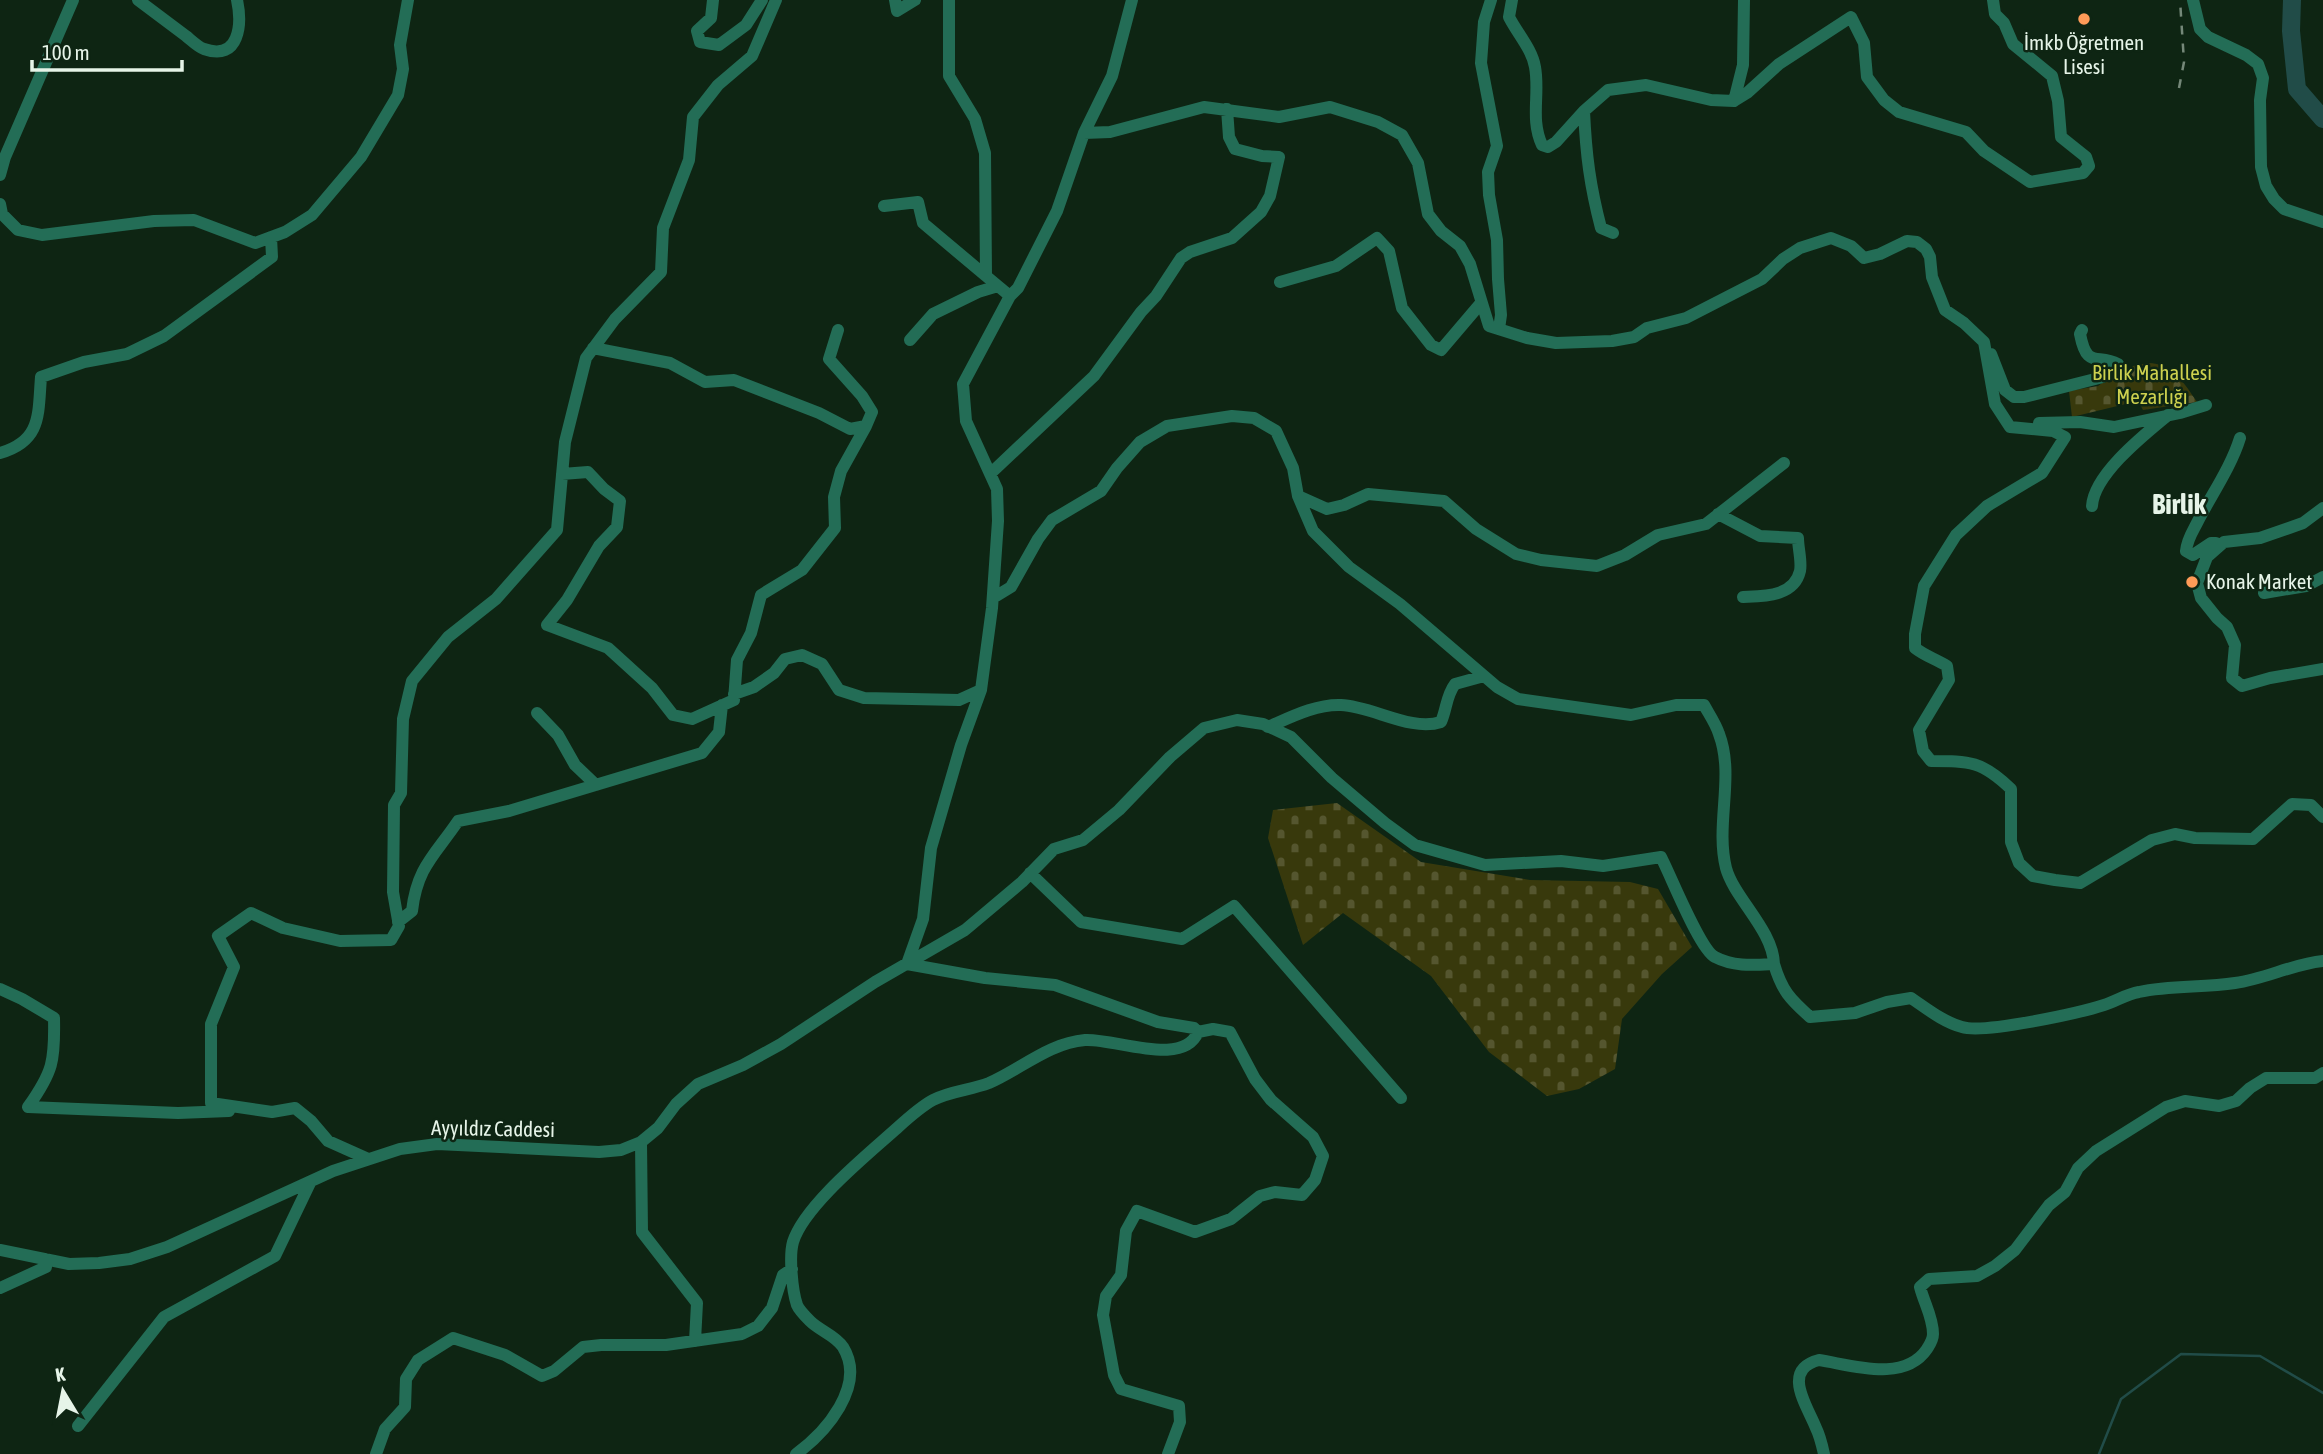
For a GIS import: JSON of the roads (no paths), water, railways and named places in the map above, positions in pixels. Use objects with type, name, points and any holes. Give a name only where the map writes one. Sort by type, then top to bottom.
[{"type":"street","points":[[0,175],[5,157],[72,0]]},
{"type":"street","points":[[138,0],[203,49],[217,51],[226,49],[236,41],[239,33],[237,0]]},
{"type":"street","points":[[0,204],[2,214],[18,230],[42,234],[153,221],[194,220],[255,243],[285,232],[312,215],[362,157],[398,95],[403,69],[400,45],[408,0]]},
{"type":"street","points":[[713,0],[712,18],[697,31],[700,42],[719,45],[746,25],[762,0]]},
{"type":"street","points":[[366,1158],[328,1141],[295,1108],[272,1112],[211,1103],[211,1024],[234,967],[218,936],[251,913],[283,928],[340,941],[391,940],[399,926],[394,892],[394,805],[401,793],[403,719],[412,681],[448,637],[496,599],[556,530],[565,442],[586,358],[615,319],[661,272],[663,228],[690,160],[693,117],[718,85],[752,56],[776,0]]},
{"type":"street","points":[[895,0],[897,11],[915,0]]},
{"type":"street","points":[[948,0],[949,76],[975,119],[985,153],[986,276]]},
{"type":"street","points":[[1132,0],[1112,76],[1084,133],[1057,211],[1018,288],[1010,296],[963,384],[966,421],[996,489],[998,521],[993,598],[981,690],[961,745],[931,848],[923,919],[907,964],[985,978],[1055,985],[1158,1022],[1194,1028],[1198,1032]]},
{"type":"street","points":[[1491,0],[1484,22],[1481,64],[1497,146],[1488,173],[1497,240],[1502,315],[1499,328]]},
{"type":"street","points":[[1513,0],[1509,17],[1529,50],[1535,66],[1536,134],[1542,145],[1548,147],[1608,90],[1646,85],[1711,100],[1734,101],[1779,64],[1851,17],[1864,43],[1867,77],[1884,100],[1899,112],[1966,132],[1984,151],[2030,182],[2083,173],[2089,166],[2086,158],[2061,137],[2058,101],[2052,76],[2013,44],[2004,23],[1995,14],[1993,0]]},
{"type":"street","points":[[1734,101],[1743,65],[1744,0]]},
{"type":"street","points":[[2193,0],[2200,29],[2208,37],[2246,55],[2258,64],[2263,78],[2260,100],[2261,167],[2270,192],[2284,209],[2323,222]]},
{"type":"street","points":[[1084,133],[1110,132],[1204,107],[1279,117],[1330,107],[1378,122],[1402,135],[1418,163],[1428,214],[1441,231],[1460,246],[1470,264],[1489,326],[1527,338],[1556,343],[1612,341],[1634,337],[1647,328],[1686,317],[1762,279],[1791,254],[1831,238],[1851,247],[1864,258],[1880,254],[1907,241],[1917,242],[1926,249],[1930,257],[1932,277],[1945,310],[1984,342],[2005,390],[2014,397],[2024,397],[2104,377],[2116,368],[2118,364],[2113,361],[2095,359],[2086,353],[2080,334],[2082,330]]},
{"type":"street","points":[[990,474],[1094,376],[1156,296],[1181,258],[1190,252],[1232,238],[1261,212],[1270,196],[1279,157],[1235,149],[1230,137],[1227,108]]},
{"type":"street","points":[[1584,111],[1587,168],[1594,203],[1601,228],[1613,233]]},
{"type":"street","points":[[884,206],[918,202],[923,223],[1010,296]]},
{"type":"street","points":[[0,453],[14,449],[29,439],[38,415],[41,377],[84,362],[127,354],[164,336],[272,257],[271,237]]},
{"type":"street","points":[[1280,282],[1336,266],[1377,238],[1390,251],[1402,308],[1431,345],[1441,350],[1480,303]]},
{"type":"street","points":[[910,340],[933,314],[978,292],[998,286]]},
{"type":"street","points":[[562,474],[589,471],[604,489],[620,501],[617,527],[599,546],[567,600],[547,625],[608,648],[652,688],[673,715],[692,719],[734,700],[737,660],[751,633],[761,595],[802,570],[835,527],[834,497],[841,471],[873,412],[863,396],[829,359],[838,330]]},
{"type":"street","points":[[1984,342],[1995,404],[2010,427],[2053,431],[2065,437],[2042,473],[1975,514],[1956,535],[1924,586],[1914,634],[1915,648],[1947,666],[1949,680],[1919,730],[1923,751],[1931,761],[1969,761],[1995,773],[2011,789],[2011,842],[2019,863],[2033,876],[2055,880],[2080,883],[2152,840],[2175,834],[2195,838],[2253,839],[2292,804],[2311,805],[2323,817]]},
{"type":"street","points":[[593,348],[670,363],[705,382],[734,380],[819,412],[850,429],[866,426]]},
{"type":"street","points":[[2005,417],[2029,423],[2080,422],[2114,427],[2206,405]]},
{"type":"street","points":[[2092,506],[2092,498],[2101,482],[2131,448],[2169,415]]},
{"type":"street","points":[[993,598],[1011,587],[1052,520],[1101,491],[1140,442],[1167,426],[1232,416],[1254,418],[1276,430],[1293,468],[1298,496],[1313,531],[1349,567],[1400,604],[1497,687],[1518,699],[1631,715],[1676,705],[1704,705],[1720,735],[1725,771],[1722,837],[1727,870],[1767,938],[1781,986],[1787,996],[1810,1017],[1855,1013],[1887,1002],[1911,998],[1936,1015],[1963,1028],[1992,1027],[2078,1012],[2147,990],[2238,983],[2275,974],[2295,965],[2323,961]]},
{"type":"street","points":[[2240,438],[2235,456],[2187,541],[2186,551],[2193,555],[2211,543],[2260,538],[2303,523],[2323,508]]},
{"type":"street","points":[[1298,496],[1327,509],[1368,494],[1444,501],[1476,528],[1516,554],[1541,560],[1597,565],[1625,555],[1658,535],[1706,524],[1784,463]]},
{"type":"street","points":[[1718,514],[1760,536],[1798,538],[1800,571],[1794,582],[1771,596],[1743,597]]},
{"type":"street","points":[[2224,542],[2207,557],[2197,583],[2202,598],[2227,627],[2235,645],[2232,678],[2242,686],[2323,669]]},
{"type":"street","points":[[2264,593],[2305,586],[2323,577]]},
{"type":"street","points":[[734,694],[754,687],[774,673],[785,659],[802,655],[822,664],[839,690],[864,698],[959,700],[981,690]]},
{"type":"street","points":[[1268,727],[1304,711],[1338,704],[1433,725],[1441,722],[1446,711],[1447,696],[1455,684],[1484,676]]},
{"type":"street","points":[[398,922],[412,911],[422,869],[458,821],[509,811],[702,753],[719,732],[722,705]]},
{"type":"street","points":[[537,713],[558,735],[575,765],[596,785]]},
{"type":"street","name":"Ayyıldız Caddesi","points":[[0,1250],[69,1264],[130,1259],[167,1247],[366,1158],[400,1149],[437,1144],[599,1152],[621,1150],[641,1142],[658,1128],[676,1104],[698,1084],[743,1065],[781,1044],[874,982],[965,930],[1054,849],[1083,840],[1119,810],[1170,757],[1204,728],[1237,720],[1268,727],[1291,737],[1332,778],[1415,845],[1485,864],[1561,860],[1603,866],[1661,857],[1697,936],[1713,956],[1740,965],[1774,964]]},
{"type":"street","points":[[1030,873],[1081,922],[1182,939],[1234,906],[1401,1098]]},
{"type":"street","points":[[0,989],[54,1018],[55,1055],[46,1082],[27,1107],[178,1113],[261,1110]]},
{"type":"street","points":[[796,1454],[816,1440],[840,1408],[850,1374],[842,1345],[811,1322],[797,1306],[790,1254],[793,1240],[808,1215],[844,1177],[896,1129],[933,1100],[992,1082],[1052,1048],[1086,1040],[1146,1048],[1181,1049],[1189,1045],[1198,1032],[1213,1029],[1230,1032],[1255,1079],[1271,1100],[1313,1137],[1322,1156],[1315,1180],[1302,1195],[1275,1192],[1260,1196],[1231,1219],[1195,1232],[1137,1211],[1126,1231],[1121,1275],[1106,1296],[1103,1315],[1108,1348],[1114,1375],[1121,1389],[1179,1406],[1180,1422],[1173,1447],[1168,1454]]},
{"type":"street","points":[[1824,1454],[1817,1429],[1798,1386],[1802,1370],[1807,1363],[1819,1360],[1894,1369],[1912,1363],[1924,1352],[1933,1338],[1931,1318],[1920,1287],[1929,1279],[1977,1276],[1995,1266],[2014,1250],[2049,1205],[2065,1192],[2078,1168],[2096,1151],[2166,1107],[2185,1101],[2219,1106],[2236,1101],[2266,1078],[2315,1078],[2323,1073]]},
{"type":"street","points":[[641,1142],[642,1232],[697,1303],[695,1341]]},
{"type":"street","points":[[78,1426],[164,1317],[275,1256],[312,1181]]},
{"type":"street","points":[[0,1288],[46,1267],[45,1259]]},
{"type":"street","points":[[376,1454],[385,1429],[405,1408],[406,1379],[418,1360],[453,1338],[505,1355],[542,1376],[554,1371],[583,1347],[666,1345],[742,1334],[758,1326],[772,1308],[783,1275],[792,1269]]},
{"type":"waterway","points":[[2292,0],[2291,31],[2297,89],[2323,119]]},
{"type":"waterway","points":[[2099,1454],[2121,1399],[2181,1354],[2260,1356],[2323,1393]]},
{"type":"railway","points":[[2179,88],[2184,62],[2180,0]]},
{"type":"place","name":"İmkb Öğretmen Lisesi","points":[[2084,19]]},
{"type":"place","name":"Konak Market","points":[[2192,582]]},
{"type":"district","name":"Birlik","points":[[2179,504]]},
{"type":"park label","name":"Birlik Mahallesi Mezarlığı","points":[[2152,385]]}]
